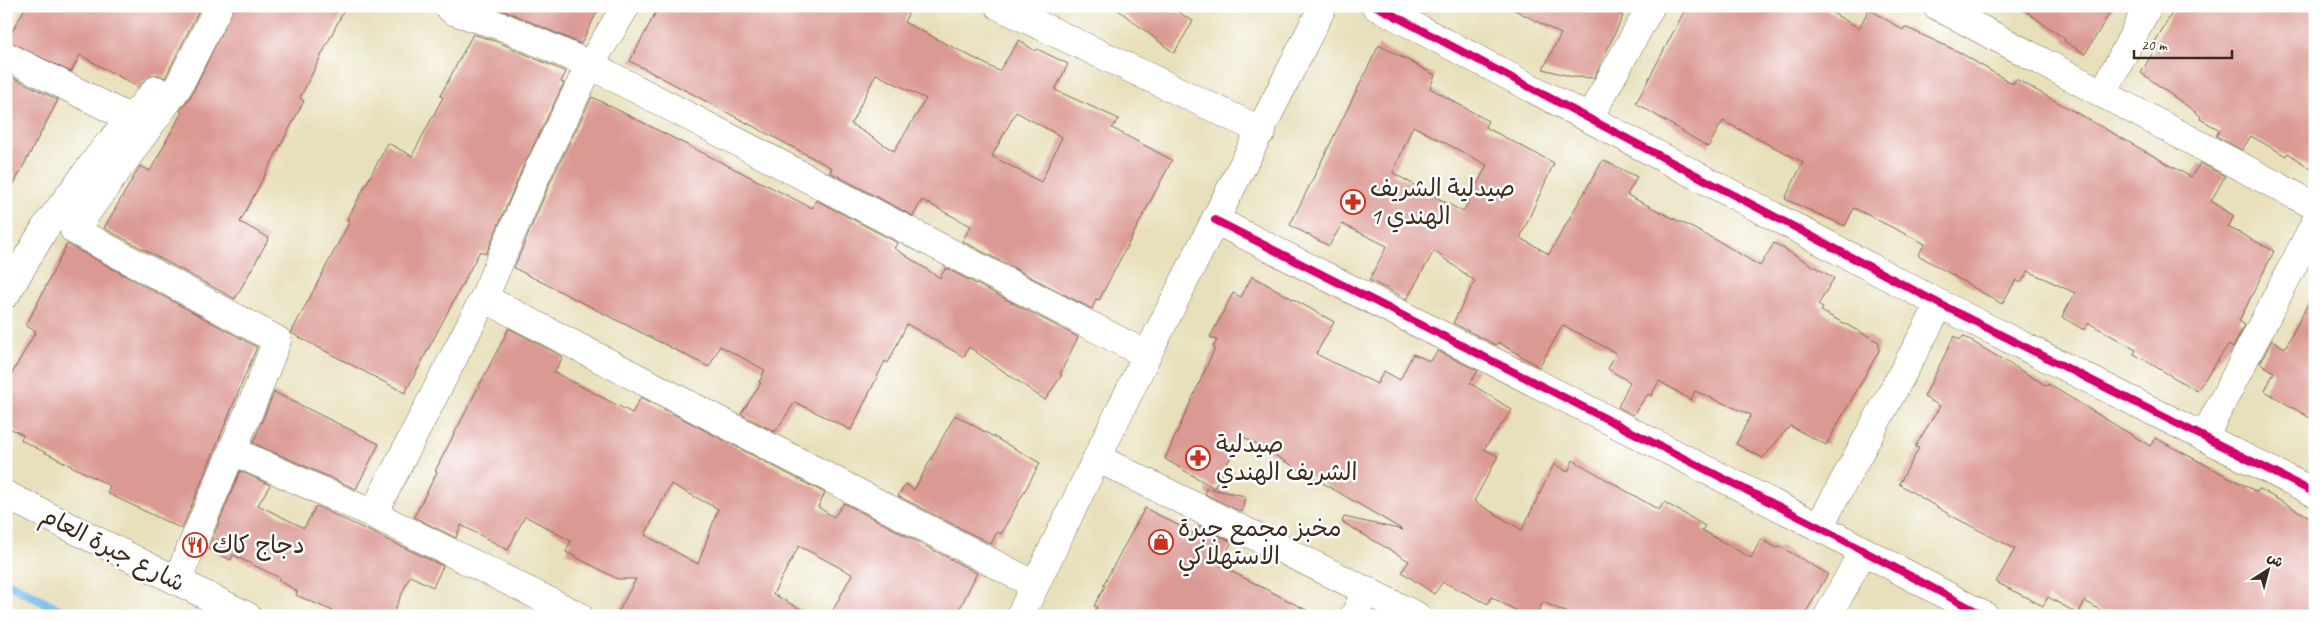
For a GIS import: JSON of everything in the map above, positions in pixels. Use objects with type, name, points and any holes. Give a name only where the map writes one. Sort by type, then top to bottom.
[{"type":"street","points":[[6,294],[45,228],[105,148],[149,100],[174,79],[204,6]]},
{"type":"street","points":[[219,6],[174,79],[74,230],[277,340]]},
{"type":"street","points":[[448,6],[453,11],[504,27],[590,65],[1147,355]]},
{"type":"street","points":[[373,514],[484,298],[538,171],[590,65],[626,6]]},
{"type":"street","points":[[999,6],[1262,131]]},
{"type":"street","points":[[1020,616],[1147,355],[1262,131],[1323,6]]},
{"type":"street","points":[[1376,6],[1940,304],[2315,493]]},
{"type":"street","points":[[1589,118],[1651,6]]},
{"type":"street","points":[[1937,6],[2315,206]]},
{"type":"street","points":[[2103,94],[2148,6]]},
{"type":"street","points":[[6,56],[131,119]]},
{"type":"street","points":[[1215,220],[1819,527],[1985,616]]},
{"type":"street","points":[[2204,437],[2315,223]]},
{"type":"street","points":[[45,228],[72,233],[277,340]]},
{"type":"street","points":[[484,298],[1035,584]]},
{"type":"street","points":[[1819,527],[1940,304]]},
{"type":"street","points":[[177,581],[233,451],[277,340]]},
{"type":"street","points":[[233,451],[373,514],[579,616]]},
{"type":"street","points":[[1097,458],[1417,616]]},
{"type":"street","name":"شارع جبرة العام","points":[[6,495],[247,616]]},
{"type":"street","points":[[1828,616],[1863,550]]},
{"type":"street","points":[[1354,616],[1367,590]]},
{"type":"building","points":[[26,6],[201,6],[165,78],[159,75],[151,75],[138,87],[80,55],[71,72],[7,41]]},
{"type":"building","points":[[234,6],[346,6],[300,98],[304,101],[240,222],[269,238],[235,299],[104,228],[140,166],[150,171],[182,112],[180,111],[192,94]]},
{"type":"building","points":[[490,6],[600,6],[581,44]]},
{"type":"building","points":[[659,6],[912,6],[904,22],[999,71],[1019,40],[1035,51],[1037,49],[1068,64],[1055,90],[1119,119],[1112,128],[1172,160],[1099,300],[1096,299],[1092,309],[962,241],[971,226],[922,200],[913,216],[830,172],[832,168],[630,61]],"holes":[[[876,74],[926,99],[894,151],[851,124]],[[1016,112],[1062,137],[1041,182],[992,156]]]},
{"type":"building","points":[[1113,6],[1168,6],[1193,21],[1174,53]]},
{"type":"building","points":[[1507,6],[1605,6],[1623,16],[1594,78],[1573,77],[1543,69],[1561,34]]},
{"type":"building","points":[[1687,6],[1820,6],[1859,28],[1869,9],[1903,30],[1905,27],[1957,51],[2013,84],[2016,79],[2191,177],[2200,163],[2225,176],[2211,201],[2234,216],[2228,227],[2274,251],[2239,321],[2245,325],[2233,348],[2228,345],[2197,391],[2134,354],[2136,350],[2089,323],[2084,330],[2062,317],[2075,293],[2028,271],[2021,283],[2016,280],[2002,304],[1918,255],[1925,244],[1854,208],[1845,226],[1785,199],[1803,162],[1723,121],[1708,147],[1636,103]]},
{"type":"building","points":[[2018,6],[2114,6],[2085,54],[2064,41],[2065,39]]},
{"type":"building","points":[[2176,6],[2315,6],[2315,172],[2288,153],[2286,156],[2251,136],[2242,150],[2216,136],[2220,130],[2200,119],[2201,116],[2141,73],[2158,44],[2155,42]]},
{"type":"building","points":[[473,34],[498,42],[566,72],[561,82],[564,83],[524,165],[486,254],[480,251],[405,393],[291,333],[350,221],[347,220],[388,143],[412,156],[443,97],[440,96]]},
{"type":"building","points":[[1379,45],[1435,75],[1430,88],[1488,121],[1485,127],[1554,163],[1520,238],[1549,254],[1603,160],[1637,177],[1627,195],[1720,242],[1760,266],[1774,243],[1834,278],[1818,305],[1823,308],[1821,311],[1879,342],[1879,351],[1826,445],[1790,426],[1763,458],[1736,444],[1751,415],[1695,391],[1691,400],[1659,381],[1651,396],[1648,394],[1633,415],[1618,407],[1630,382],[1608,369],[1616,353],[1563,325],[1539,367],[1498,342],[1496,345],[1453,323],[1475,281],[1434,251],[1407,299],[1369,280],[1387,246],[1342,224],[1329,246],[1290,225]],"holes":[[[1413,126],[1487,165],[1463,212],[1393,173]]]},
{"type":"building","points":[[6,74],[58,100],[6,199]]},
{"type":"building","points":[[592,97],[812,208],[816,200],[898,243],[894,248],[940,278],[946,268],[1078,337],[1060,374],[1062,375],[1045,400],[969,347],[964,357],[907,324],[888,363],[885,361],[851,430],[795,402],[775,432],[741,414],[761,383],[759,382],[765,370],[720,346],[709,367],[514,268],[552,178]]},
{"type":"building","points":[[67,244],[257,347],[182,529],[107,493],[110,486],[21,440],[23,435],[6,426],[6,384],[36,331],[26,326]]},
{"type":"building","points":[[1252,276],[1334,322],[1316,354],[1377,384],[1384,371],[1400,380],[1413,354],[1430,361],[1438,351],[1478,371],[1470,383],[1512,410],[1484,449],[1498,456],[1474,501],[1522,530],[1554,464],[1568,472],[1573,460],[1659,510],[1664,502],[1705,526],[1702,530],[1751,558],[1761,539],[1777,548],[1781,547],[1828,574],[1804,616],[1574,616],[1543,602],[1536,616],[1526,616],[1491,597],[1488,604],[1443,582],[1434,594],[1402,572],[1409,561],[1342,522],[1344,517],[1403,530],[1242,436],[1214,488],[1165,459],[1215,348],[1213,347],[1217,340],[1210,337],[1233,293],[1241,297]]},
{"type":"building","points":[[2315,290],[2315,421],[2265,391],[2274,372],[2260,363],[2272,340],[2285,348]]},
{"type":"building","points":[[509,328],[563,357],[554,372],[632,413],[641,397],[825,493],[818,507],[834,517],[844,503],[977,573],[956,616],[830,616],[852,574],[799,546],[773,594],[813,616],[616,616],[636,579],[618,579],[566,552],[571,541],[525,516],[508,550],[461,525],[456,538],[414,517],[437,472],[435,471]],"holes":[[[671,484],[718,509],[698,564],[645,535]]]},
{"type":"building","points":[[1954,336],[1960,340],[1963,336],[2047,386],[2048,384],[2150,446],[2155,438],[2257,492],[2259,489],[2315,520],[2315,616],[2110,616],[2085,601],[2078,614],[2048,597],[2043,606],[1996,582],[2015,549],[1950,515],[1899,484],[1919,448],[1915,447],[1940,406],[1924,397]]},
{"type":"building","points":[[274,392],[379,444],[356,489],[253,443]]},
{"type":"building","points":[[955,415],[1040,463],[1001,534],[997,532],[991,544],[898,496],[906,484],[914,490]]},
{"type":"building","points":[[240,471],[270,485],[258,505],[304,528],[316,506],[443,566],[433,587],[410,576],[392,616],[344,616],[296,595],[297,591],[278,580],[280,578],[233,555],[231,560],[208,549]]},
{"type":"building","points":[[1206,488],[1245,496],[1242,512],[1205,494]]},
{"type":"building","points":[[1145,508],[1197,535],[1199,526],[1232,542],[1219,565],[1318,616],[1092,616],[1097,607],[1094,606],[1105,586],[1103,585]]},
{"type":"waterway","points":[[6,582],[71,616]]},
{"type":"cycle path","points":[[1376,6],[1940,304],[2315,493]]},
{"type":"cycle path","points":[[1215,220],[1819,527],[1985,616]]},
{"type":"place","name":"صيدلية الشريف الهندي 1","points":[[1353,202]]},
{"type":"place","name":"صيدلية الشريف الهندي","points":[[1198,458]]},
{"type":"place","name":"مخبز مجمع جبرة الاستهلاكي","points":[[1161,542]]},
{"type":"place","name":"دجاج كاك","points":[[195,545]]}]
